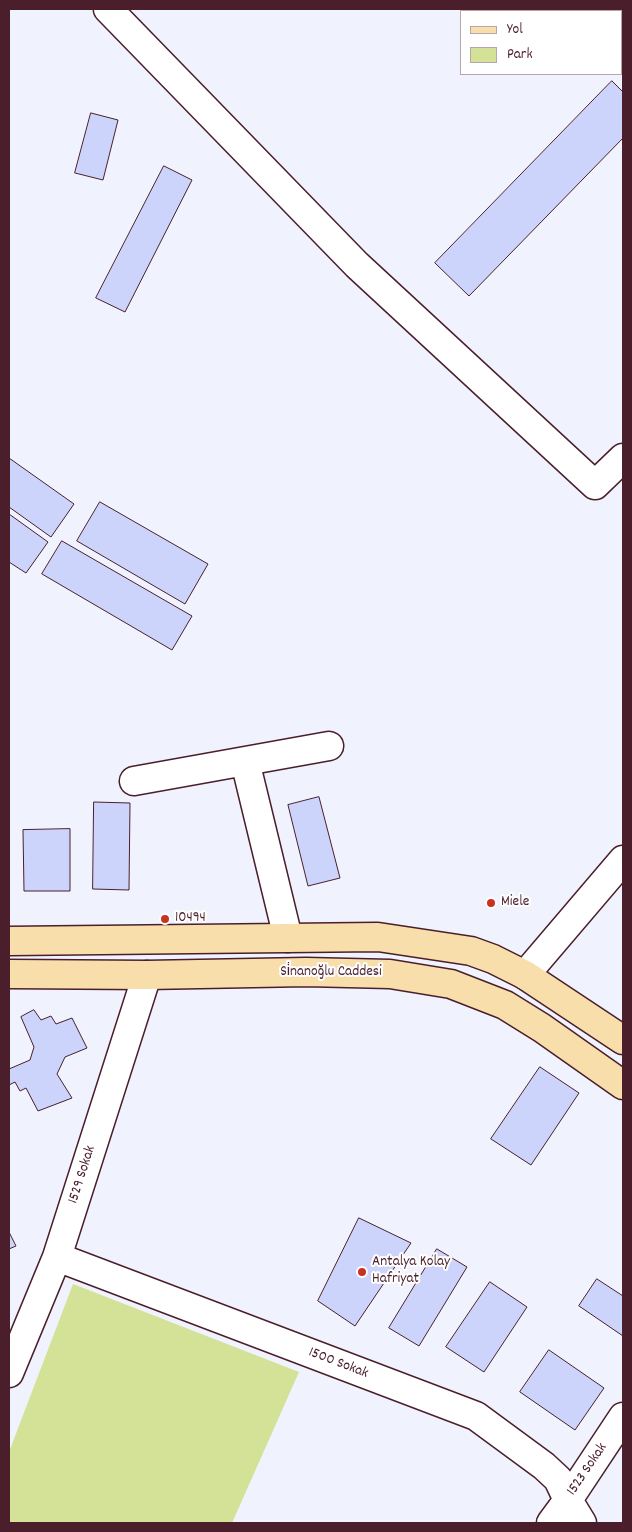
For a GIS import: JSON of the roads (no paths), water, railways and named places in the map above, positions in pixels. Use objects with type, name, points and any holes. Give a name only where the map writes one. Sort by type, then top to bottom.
[{"type":"main road","points":[[9,941],[378,937],[422,943],[471,951],[525,974],[623,1040]]},
{"type":"main road","name":"Si̇nanoğlu Caddesi","points":[[9,974],[147,975],[306,972],[390,974],[451,984],[505,1005],[542,1028],[623,1085]]},
{"type":"street","points":[[108,9],[357,265],[595,485],[623,458]]},
{"type":"street","points":[[134,782],[329,746]]},
{"type":"street","points":[[245,761],[288,938]]},
{"type":"street","points":[[525,974],[623,860]]},
{"type":"street","name":"1529 Sokak","points":[[9,1372],[57,1257],[147,975]]},
{"type":"street","name":"1500 Sokak","points":[[57,1257],[476,1416],[544,1466],[558,1479],[582,1523]]},
{"type":"street","name":"1523 Sokak","points":[[551,1523],[623,1416]]},
{"type":"place","name":"Miele","points":[[491,903]]},
{"type":"place","name":"10494","points":[[165,919]]},
{"type":"place","name":"Antalya Kolay Hafriyat","points":[[362,1272]]}]
